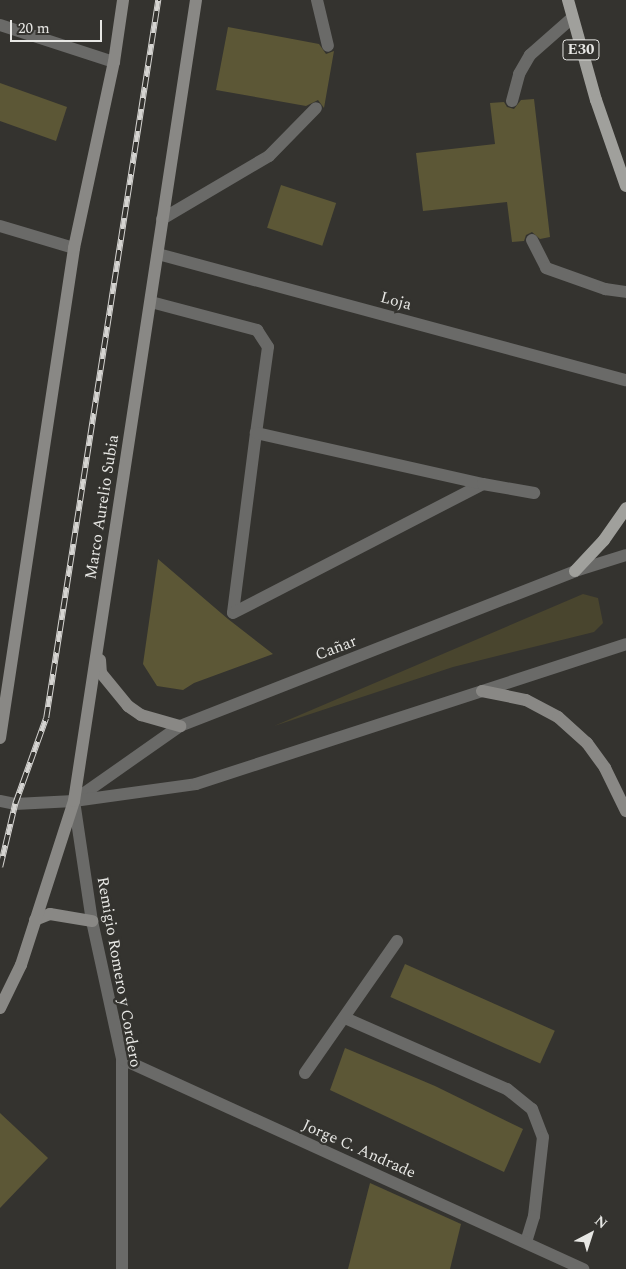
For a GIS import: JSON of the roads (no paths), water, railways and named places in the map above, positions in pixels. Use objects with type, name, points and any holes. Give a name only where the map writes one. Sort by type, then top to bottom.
[{"type":"main road","points":[[0,738],[74,248],[114,62],[123,0]]},
{"type":"main road","name":"Marco Aurelio Subia","points":[[0,1008],[21,965],[74,801],[196,0]]},
{"type":"main road","name":"E30","points":[[568,0],[572,18],[626,186]]},
{"type":"main road","points":[[576,571],[604,540],[626,508]]},
{"type":"main road","points":[[99,646],[101,673],[128,706],[141,715],[180,726]]},
{"type":"main road","points":[[482,691],[526,700],[558,717],[587,743],[600,762],[626,812]]},
{"type":"main road","points":[[35,920],[50,914],[92,921]]},
{"type":"street","points":[[317,0],[328,46]]},
{"type":"street","points":[[512,101],[519,74],[530,55],[572,18]]},
{"type":"street","points":[[0,25],[114,62]]},
{"type":"street","points":[[162,219],[269,156],[316,108]]},
{"type":"street","points":[[0,226],[74,248]]},
{"type":"street","points":[[532,240],[546,268],[605,289],[626,292]]},
{"type":"street","name":"Loja","points":[[158,254],[626,380]]},
{"type":"street","points":[[151,302],[257,330],[268,347],[233,613],[483,484]]},
{"type":"street","points":[[256,433],[483,484],[534,493]]},
{"type":"street","name":"Cañar","points":[[74,801],[180,726],[576,571],[626,555]]},
{"type":"street","points":[[0,801],[15,804],[74,801],[196,784],[626,644]]},
{"type":"street","name":"Remigio Romero y Cordero","points":[[74,801],[92,921],[122,1059],[122,1269]]},
{"type":"street","points":[[305,1073],[397,941]]},
{"type":"street","points":[[345,1018],[511,1092],[532,1109],[543,1137],[534,1216],[526,1242]]},
{"type":"street","name":"Jorge C. Andrade","points":[[122,1059],[583,1269]]},
{"type":"railway","points":[[0,867],[15,804],[46,718],[158,0]]}]
